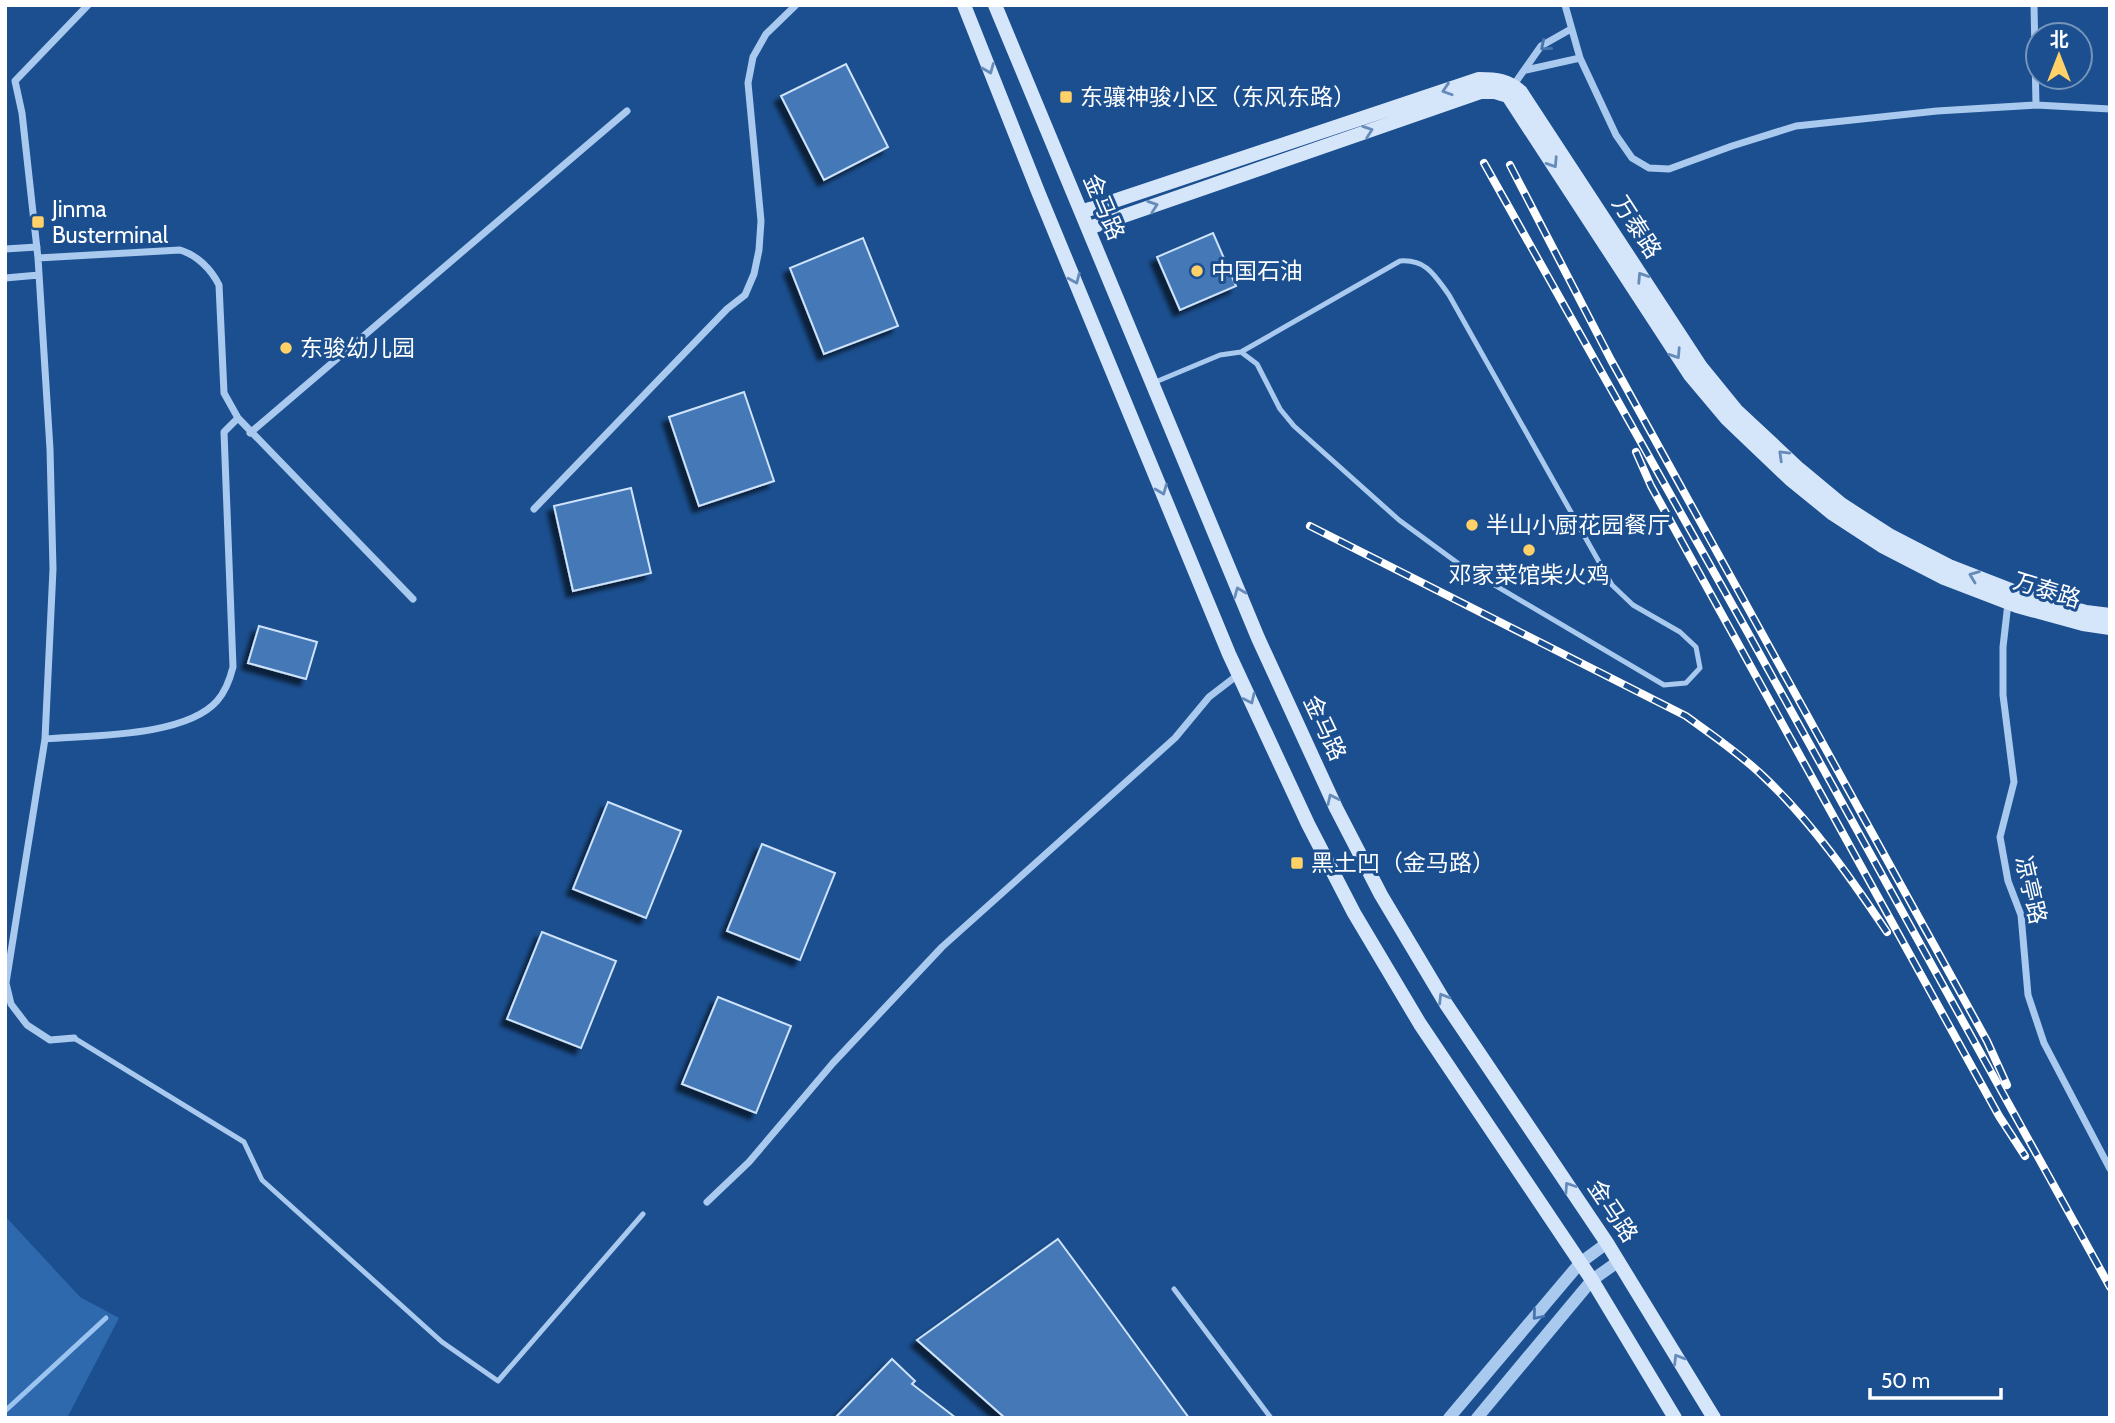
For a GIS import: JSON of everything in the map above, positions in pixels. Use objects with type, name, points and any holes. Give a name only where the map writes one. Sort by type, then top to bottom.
[{"type":"main road","points":[[964,5],[1039,194],[1239,674],[1308,824],[1354,913],[1420,1024],[1592,1280],[1675,1418]]},
{"type":"main road","name":"金马路","points":[[995,5],[1258,638],[1336,808],[1381,895],[1446,1004],[1608,1244],[1714,1418]]},
{"type":"main road","points":[[1081,212],[1479,79],[1498,78],[1511,91]]},
{"type":"main road","points":[[1089,228],[1481,92],[1511,91]]},
{"type":"main road","name":"万泰路","points":[[1511,91],[1690,375],[1727,419],[1790,479],[1833,514],[1882,546],[1944,578],[2008,603],[2083,624],[2110,628]]},
{"type":"main road","name":"万泰路","points":[[1511,91],[1521,92],[1532,107],[1701,368],[1737,410],[1799,470],[1841,504],[1889,535],[1949,566],[2021,594],[2085,612],[2110,615]]},
{"type":"street","points":[[74,1038],[50,1040],[27,1025],[11,1004],[6,983],[45,739],[53,555],[50,449],[38,258],[22,113],[15,81],[88,5]]},
{"type":"street","points":[[534,509],[727,309],[745,295],[760,250],[761,221],[748,83],[753,57],[766,34],[796,5]]},
{"type":"street","points":[[1565,5],[1580,58],[1616,135],[1632,158],[1649,168],[1669,169],[1796,126],[1937,111],[2036,105],[2110,109]]},
{"type":"street","points":[[2034,5],[2036,105]]},
{"type":"street","points":[[1511,91],[1541,46],[1571,29]]},
{"type":"street","points":[[1525,70],[1580,58]]},
{"type":"street","points":[[250,433],[627,111]]},
{"type":"street","points":[[5,249],[37,247]]},
{"type":"street","points":[[38,258],[180,250],[190,253],[213,272],[219,285],[224,393],[238,418],[413,599]]},
{"type":"street","points":[[5,278],[39,275]]},
{"type":"street","points":[[45,739],[174,726],[198,716],[217,701],[229,684],[233,667],[224,432],[238,418]]},
{"type":"street","name":"凉亭路","points":[[2008,603],[2003,648],[2004,695],[2014,782],[2000,837],[2008,881],[2021,915],[2028,995],[2044,1043],[2110,1169]]},
{"type":"street","points":[[707,1202],[749,1162],[833,1063],[942,947],[1175,738],[1209,697],[1239,674]]},
{"type":"street","points":[[1449,1418],[1580,1263],[1608,1244]]},
{"type":"street","points":[[1477,1418],[1592,1280],[1619,1261]]},
{"type":"lane","points":[[1153,383],[1220,355],[1241,352],[1401,261],[1421,263],[1430,269],[1449,295],[1612,585],[1633,605],[1681,632],[1696,647],[1700,668],[1686,683],[1664,685],[1459,564],[1399,520],[1294,426],[1280,409],[1257,364],[1241,352]]},
{"type":"lane","points":[[74,1038],[244,1142],[262,1180],[442,1342],[498,1381],[643,1214]]},
{"type":"lane","points":[[1174,1289],[1271,1418]]},
{"type":"shaded area","points":[[5,1216],[80,1297],[119,1318],[67,1418],[5,1418]]},
{"type":"building","points":[[846,64],[888,147],[824,180],[781,96]]},
{"type":"building","name":"中国石油","points":[[1213,233],[1236,286],[1180,310],[1157,257]]},
{"type":"building","points":[[863,238],[898,326],[824,354],[790,268]]},
{"type":"building","points":[[744,392],[774,481],[699,506],[669,417]]},
{"type":"building","points":[[631,488],[651,573],[573,591],[554,506]]},
{"type":"building","points":[[259,626],[317,642],[306,679],[248,663]]},
{"type":"building","points":[[608,802],[681,831],[646,918],[573,889]]},
{"type":"building","points":[[762,844],[835,873],[800,960],[727,931]]},
{"type":"building","points":[[542,932],[616,961],[581,1048],[507,1019]]},
{"type":"building","points":[[718,997],[791,1026],[756,1113],[682,1084]]},
{"type":"building","points":[[1058,1239],[1189,1418],[1005,1418],[917,1340]]},
{"type":"building","points":[[892,1359],[915,1381],[912,1384],[956,1418],[835,1418]]},
{"type":"waterway","points":[[5,1411],[106,1318]]},
{"type":"railway","points":[[1484,163],[2110,1287]]},
{"type":"railway","points":[[1510,165],[1611,360],[1987,1041],[2007,1085]]},
{"type":"railway","points":[[1636,452],[1651,486],[1999,1116],[2025,1156]]},
{"type":"railway","points":[[1310,526],[1686,716],[1725,744],[1781,793],[1829,850],[1887,932]]},
{"type":"place","name":"东骧神骏小区（东风东路）","points":[[1066,97]]},
{"type":"place","name":"Jinma Busterminal","points":[[38,222]]},
{"type":"place","name":"中国石油","points":[[1197,271]]},
{"type":"place","name":"东骏幼儿园","points":[[286,348]]},
{"type":"place","name":"半山小厨花园餐厅","points":[[1472,525]]},
{"type":"place","name":"邓家菜馆柴火鸡","points":[[1529,550]]},
{"type":"place","name":"黑土凹（金马路）","points":[[1297,863]]}]
